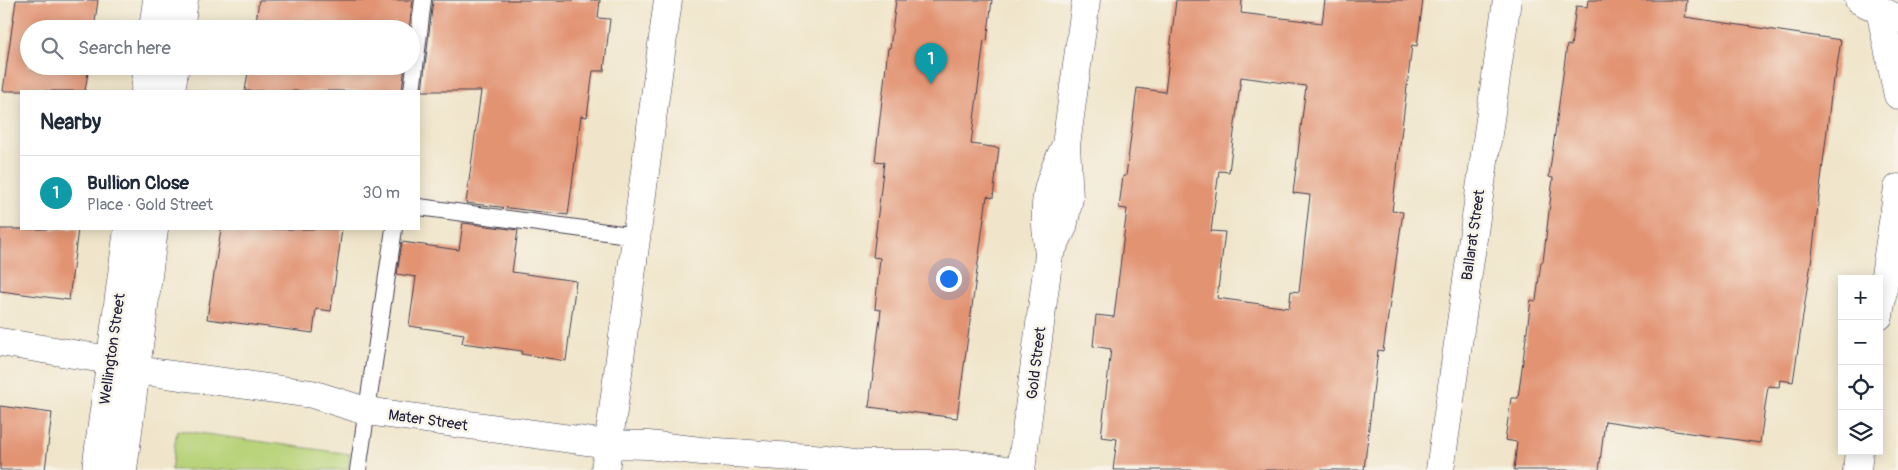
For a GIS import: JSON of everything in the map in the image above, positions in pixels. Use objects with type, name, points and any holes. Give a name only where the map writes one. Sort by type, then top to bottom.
[{"type":"street","points":[[154,20],[157,0]]},
{"type":"street","points":[[181,20],[184,0]]},
{"type":"street","points":[[607,457],[668,0]]},
{"type":"street","name":"Gold Street","points":[[1021,470],[1049,255],[1062,227],[1069,198],[1066,145],[1086,0]]},
{"type":"street","name":"Ballarat Street","points":[[1440,470],[1507,0]]},
{"type":"street","points":[[1879,10],[1898,95]]},
{"type":"street","points":[[145,90],[147,75]]},
{"type":"street","points":[[171,90],[174,75]]},
{"type":"street","points":[[1883,289],[1898,188]]},
{"type":"street","name":"Wellington Street","points":[[96,470],[128,230]]},
{"type":"street","name":"Wellington Street","points":[[123,470],[154,230]]},
{"type":"street","name":"Mater Street","points":[[0,342],[110,360],[136,370],[312,394],[366,411],[607,457],[648,445],[701,451],[827,459],[871,467],[967,464],[1007,470]]},
{"type":"street","points":[[1857,470],[1859,455]]},
{"type":"lane","points":[[420,25],[423,0]]},
{"type":"lane","points":[[412,90],[414,75]]},
{"type":"lane","points":[[420,208],[636,236]]},
{"type":"lane","points":[[358,470],[394,230]]},
{"type":"green space","points":[[177,430],[350,454],[348,470],[171,470]]},
{"type":"building","points":[[16,0],[98,0],[95,20],[20,20],[20,75],[88,75],[85,90],[3,91]]},
{"type":"building","points":[[259,0],[413,0],[410,20],[256,20]]},
{"type":"building","points":[[433,0],[600,0],[598,18],[610,19],[604,71],[593,71],[587,117],[581,116],[568,215],[466,203],[481,91],[422,91]]},
{"type":"building","points":[[896,0],[992,0],[987,41],[984,40],[971,144],[999,148],[993,198],[987,196],[957,418],[869,407],[881,310],[875,309],[880,258],[873,257],[884,162],[875,161],[888,48],[890,48]]},
{"type":"building","points":[[1176,0],[1242,0],[1241,13],[1322,23],[1325,0],[1423,0],[1417,46],[1412,45],[1392,211],[1403,212],[1383,351],[1378,350],[1364,470],[1113,470],[1117,439],[1101,437],[1111,349],[1093,346],[1096,315],[1114,317],[1127,209],[1119,208],[1123,176],[1126,176],[1137,88],[1165,92]],"holes":[[[1241,77],[1306,86],[1293,193],[1310,195],[1299,292],[1291,291],[1289,308],[1217,298],[1225,232],[1211,231],[1219,171],[1229,172]]]},
{"type":"building","points":[[1588,0],[1687,0],[1685,17],[1841,40],[1835,79],[1833,79],[1812,256],[1793,382],[1780,380],[1779,387],[1768,386],[1760,443],[1605,421],[1599,470],[1514,470],[1517,442],[1505,440],[1511,398],[1518,398],[1531,300],[1536,301],[1541,262],[1543,262],[1553,178],[1549,177],[1567,45],[1571,46],[1576,6],[1587,7]]},
{"type":"building","points":[[248,75],[404,75],[402,90],[245,90]]},
{"type":"building","points":[[463,223],[518,230],[512,272],[576,281],[566,361],[521,354],[522,351],[462,343],[464,334],[409,326],[416,277],[397,274],[402,242],[459,250]]},
{"type":"building","points":[[0,229],[78,230],[69,300],[0,291]]},
{"type":"building","points":[[221,230],[342,230],[331,311],[316,309],[313,333],[207,319]]},
{"type":"building","points":[[0,406],[52,413],[45,470],[0,470]]},
{"type":"place","name":"Bullion Close","points":[[931,84]]}]
